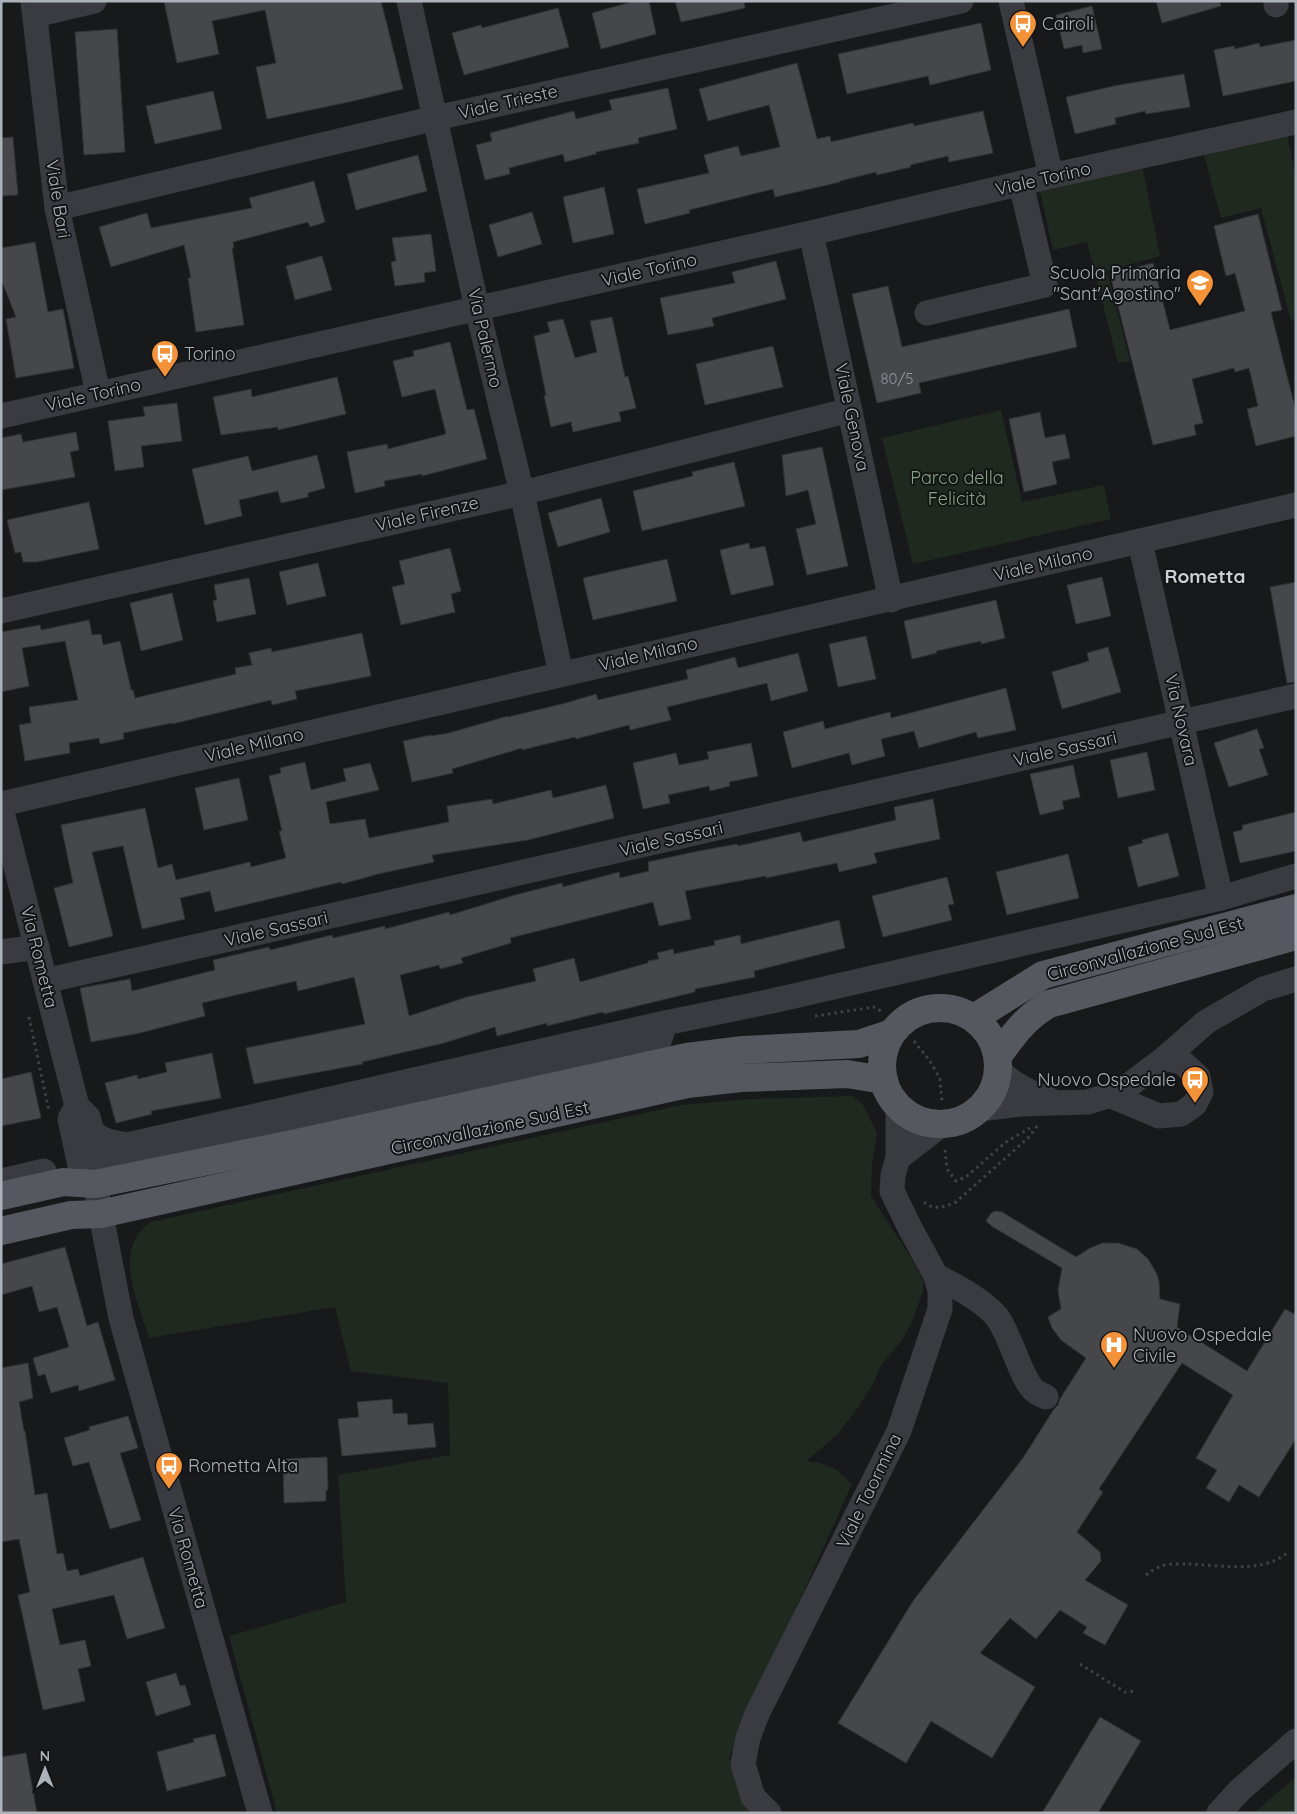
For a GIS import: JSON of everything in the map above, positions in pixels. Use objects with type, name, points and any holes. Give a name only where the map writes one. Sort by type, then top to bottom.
[{"type":"main road","name":"Circonvallazione Sud Est","points":[[974,1018],[1043,975],[1296,908]]},
{"type":"main road","name":"Circonvallazione Sud Est","points":[[902,1035],[885,1048],[882,1064],[887,1090],[907,1114],[930,1123],[943,1117],[955,1122],[968,1117],[979,1109],[988,1098],[995,1086],[998,1064],[1016,1030],[1033,1013],[1049,1004],[1296,936]]},
{"type":"main road","name":"Circonvallazione Sud Est","points":[[902,1035],[900,1024],[909,1017],[930,1008],[953,1009],[974,1018],[990,1035],[998,1064]]},
{"type":"main road","name":"Circonvallazione Sud Est","points":[[1,1196],[63,1182],[297,1143],[555,1077],[742,1050],[859,1044],[902,1035]]},
{"type":"main road","name":"Circonvallazione Sud Est","points":[[1,1231],[71,1215],[100,1214],[687,1084],[741,1078],[847,1074],[884,1080]]},
{"type":"street","points":[[34,8],[94,1]]},
{"type":"street","name":"Via Palermo","points":[[409,1],[477,308],[522,492],[561,674]]},
{"type":"street","name":"Viale Trieste","points":[[56,208],[436,118],[961,1]]},
{"type":"street","points":[[1011,1],[1051,176]]},
{"type":"street","name":"Viale Bari","points":[[34,8],[56,208],[98,393]]},
{"type":"street","name":"Viale Torino","points":[[1,416],[812,233],[1051,176],[1296,122]]},
{"type":"street","points":[[927,313],[1045,285],[1021,184]]},
{"type":"street","name":"Viale Genova","points":[[812,233],[891,600]]},
{"type":"street","name":"Viale Firenze","points":[[1,611],[522,492],[850,410]]},
{"type":"street","name":"Viale Milano","points":[[1,804],[1296,505]]},
{"type":"street","name":"Via Novara","points":[[1140,542],[1221,898]]},
{"type":"street","name":"Viale Sassari","points":[[45,981],[1296,696]]},
{"type":"street","name":"Via Rometta","points":[[1,808],[77,1106],[88,1117],[92,1133],[98,1177],[100,1214],[121,1318],[260,1813]]},
{"type":"street","points":[[92,1133],[107,1142],[127,1146],[1221,898],[1296,876]]},
{"type":"street","points":[[1,952],[36,947]]},
{"type":"street","points":[[979,1109],[1002,1105],[1088,1102],[1120,1092],[1166,1058],[1206,1022],[1263,989],[1296,979]]},
{"type":"street","points":[[555,1077],[658,1045],[665,1024]]},
{"type":"street","points":[[1109,1095],[1159,1116],[1181,1114],[1195,1104],[1201,1092],[1198,1077],[1183,1063],[1166,1058]]},
{"type":"street","points":[[998,1064],[1013,1083],[1054,1102]]},
{"type":"street","name":"Viale Taormina","points":[[769,1813],[753,1798],[744,1764],[748,1738],[757,1714],[899,1431],[940,1309],[940,1292],[936,1276],[892,1191],[893,1175],[898,1158],[898,1105]]},
{"type":"street","name":"Via Rometta","points":[[77,1106],[70,1119],[81,1170],[98,1177]]},
{"type":"street","points":[[898,1158],[943,1117]]},
{"type":"street","points":[[1,1181],[44,1172]]},
{"type":"street","points":[[936,1276],[959,1288],[996,1316],[1004,1329],[1028,1382],[1035,1391],[1046,1397]]},
{"type":"street","points":[[1218,1813],[1240,1790],[1296,1741]]},
{"type":"path","points":[[902,1035],[930,1061],[940,1079],[943,1117]]},
{"type":"path","points":[[1146,1575],[1160,1566],[1180,1564],[1242,1566],[1265,1564],[1278,1560],[1287,1553]]},
{"type":"path","points":[[1080,1664],[1125,1692],[1136,1691]]},
{"type":"green space","points":[[1287,135],[1296,177],[1296,320],[1291,321],[1261,208],[1221,218],[1203,152]]},
{"type":"green space","points":[[1142,165],[1160,256],[1107,271],[1130,361],[1118,363],[1087,242],[1053,250],[1039,187]]},
{"type":"green space","name":"Parco della Felicità","points":[[1001,410],[1022,502],[1104,485],[1111,519],[913,564],[882,438]]},
{"type":"green space","points":[[853,1096],[863,1105],[877,1133],[872,1164],[871,1196],[913,1261],[923,1280],[923,1292],[911,1324],[902,1340],[880,1367],[874,1382],[860,1405],[837,1435],[806,1461],[821,1463],[837,1470],[852,1484],[729,1758],[742,1799],[755,1813],[277,1813],[229,1636],[346,1602],[338,1475],[450,1455],[448,1383],[351,1371],[335,1307],[149,1338],[134,1292],[131,1276],[132,1246],[139,1233],[151,1222],[681,1105],[749,1099]]},
{"type":"green space","points":[[1296,1777],[1296,1813],[1254,1813]]},
{"type":"building","points":[[164,1],[381,1],[403,89],[267,119],[256,67],[276,63],[265,10],[212,21],[219,54],[177,63]]},
{"type":"building","points":[[635,1],[649,1],[656,34],[601,49],[592,13]]},
{"type":"building","points":[[675,1],[744,1],[745,8],[681,22]]},
{"type":"building","points":[[1156,1],[1220,1],[1221,6],[1162,23]]},
{"type":"building","points":[[1092,6],[1102,49],[1083,53],[1082,45],[1064,49],[1056,15]]},
{"type":"building","points":[[558,8],[569,47],[464,75],[452,33],[481,25],[482,28]]},
{"type":"building","points":[[981,23],[991,70],[930,85],[928,76],[847,94],[838,54]]},
{"type":"building","points":[[117,29],[125,152],[84,155],[75,32]]},
{"type":"building","points":[[1296,40],[1296,81],[1223,96],[1214,50],[1234,46],[1235,49],[1259,43],[1260,47]]},
{"type":"building","points":[[797,63],[817,139],[830,136],[831,142],[913,123],[914,126],[983,111],[993,153],[949,162],[948,156],[910,165],[911,167],[877,175],[876,172],[775,197],[773,189],[689,210],[690,213],[645,224],[637,189],[709,173],[704,155],[738,146],[741,156],[780,147],[769,105],[708,121],[699,89]]},
{"type":"building","points":[[1184,74],[1190,107],[1146,114],[1145,111],[1115,118],[1116,124],[1075,134],[1066,97],[1114,86]]},
{"type":"building","points":[[668,88],[677,129],[638,138],[639,143],[596,152],[596,154],[565,162],[563,154],[509,168],[510,174],[485,180],[476,145],[492,141],[490,133],[574,111],[576,119],[612,110],[609,100]]},
{"type":"building","points":[[213,91],[222,129],[155,144],[146,106]]},
{"type":"building","points":[[13,137],[18,195],[1,196],[1,138]]},
{"type":"building","points":[[418,155],[427,191],[356,210],[347,174]]},
{"type":"building","points":[[314,181],[325,222],[310,227],[308,222],[233,242],[234,248],[232,248],[244,325],[196,332],[188,278],[191,278],[184,245],[111,267],[99,227],[147,213],[151,228],[252,208],[249,198]]},
{"type":"building","points":[[604,187],[614,234],[573,243],[563,197]]},
{"type":"building","points":[[532,212],[542,244],[498,257],[489,225]]},
{"type":"building","points":[[1258,214],[1282,310],[1271,312],[1296,412],[1296,436],[1256,446],[1247,409],[1258,406],[1249,368],[1235,372],[1234,368],[1192,379],[1203,423],[1194,425],[1196,435],[1153,445],[1110,274],[1153,263],[1170,330],[1245,311],[1235,273],[1226,276],[1214,226]]},
{"type":"building","points":[[431,234],[436,271],[424,273],[425,282],[395,286],[391,262],[396,261],[392,238]]},
{"type":"building","points":[[35,242],[48,312],[63,309],[74,368],[16,378],[6,319],[16,317],[1,279],[1,248]]},
{"type":"building","points":[[322,256],[332,290],[295,300],[286,266]]},
{"type":"building","points":[[776,261],[786,299],[712,318],[714,326],[668,335],[660,298],[735,283],[732,272]]},
{"type":"building","points":[[888,286],[902,347],[1069,309],[1077,347],[919,383],[921,393],[877,403],[852,294]]},
{"type":"building","points":[[612,317],[625,377],[628,376],[636,408],[619,412],[621,421],[573,432],[571,422],[551,427],[534,336],[550,332],[547,322],[563,319],[575,358],[597,352],[590,321]]},
{"type":"building","points":[[450,342],[467,410],[474,409],[487,459],[422,476],[422,474],[384,481],[385,486],[355,493],[347,452],[387,444],[388,449],[446,434],[435,389],[402,397],[393,361],[414,356],[413,351]]},
{"type":"building","points":[[773,346],[783,387],[705,405],[696,364]]},
{"type":"building","points":[[337,377],[346,414],[278,430],[278,427],[221,435],[213,397],[251,389],[252,397]]},
{"type":"building","points":[[177,403],[182,441],[141,446],[144,467],[115,471],[108,421],[145,416],[143,407]]},
{"type":"building","points":[[1040,412],[1045,438],[1065,434],[1070,458],[1052,462],[1057,484],[1024,492],[1009,419]]},
{"type":"building","points":[[76,432],[79,450],[70,452],[75,477],[1,490],[1,438],[21,434],[23,442]]},
{"type":"building","points":[[822,447],[848,566],[807,575],[796,529],[816,524],[808,490],[786,496],[782,455]]},
{"type":"building","points":[[317,455],[325,488],[308,493],[308,497],[281,503],[278,491],[239,500],[242,516],[205,525],[192,469],[248,456],[252,471]]},
{"type":"building","points":[[734,462],[745,506],[642,531],[633,491],[693,476],[692,472]]},
{"type":"building","points":[[601,498],[610,532],[558,547],[548,513]]},
{"type":"building","points":[[89,502],[99,549],[37,562],[23,562],[21,552],[15,553],[7,520]]},
{"type":"building","points":[[749,543],[750,549],[765,546],[774,585],[731,595],[720,550]]},
{"type":"building","points":[[450,548],[461,591],[451,594],[455,612],[401,625],[392,587],[405,584],[399,561]]},
{"type":"building","points":[[667,559],[677,601],[593,620],[583,578]]},
{"type":"building","points":[[318,563],[326,596],[287,605],[279,572]]},
{"type":"building","points":[[1102,577],[1111,616],[1076,624],[1067,585]]},
{"type":"building","points":[[249,578],[256,614],[217,622],[213,601],[217,600],[214,585]]},
{"type":"building","points":[[1296,582],[1296,682],[1287,683],[1270,587]]},
{"type":"building","points":[[172,593],[183,640],[141,651],[130,603]]},
{"type":"building","points":[[996,600],[1005,638],[936,651],[937,653],[912,659],[904,621]]},
{"type":"building","points":[[89,620],[92,635],[101,634],[103,645],[120,641],[131,690],[133,690],[135,698],[236,674],[235,668],[252,665],[249,653],[271,648],[272,652],[362,633],[371,676],[295,691],[297,699],[272,705],[271,700],[172,724],[123,733],[124,739],[100,744],[99,738],[69,743],[70,753],[25,761],[19,725],[31,723],[29,707],[78,700],[65,641],[22,648],[29,686],[1,692],[1,632],[40,625],[41,630]]},
{"type":"building","points":[[866,636],[876,679],[838,687],[829,644]]},
{"type":"building","points":[[1108,647],[1121,692],[1062,709],[1052,672],[1089,661],[1087,653]]},
{"type":"building","points":[[798,653],[808,691],[771,701],[767,683],[667,707],[671,720],[630,730],[629,725],[576,739],[575,737],[522,750],[522,748],[452,769],[453,773],[412,782],[403,741],[449,733],[596,694],[598,700],[688,679],[686,670],[735,657],[738,668]]},
{"type":"building","points":[[1006,688],[1016,730],[978,738],[976,732],[919,748],[914,731],[881,739],[885,756],[852,765],[849,753],[792,768],[783,732],[823,721],[825,729],[890,712],[891,718]]},
{"type":"building","points":[[1257,729],[1264,748],[1259,749],[1268,775],[1229,787],[1214,743]]},
{"type":"building","points":[[751,743],[758,776],[729,782],[730,786],[710,791],[709,786],[668,795],[670,803],[643,809],[633,763],[676,753],[679,765],[709,759],[707,752]]},
{"type":"building","points":[[1147,752],[1155,790],[1118,798],[1110,760]]},
{"type":"building","points":[[305,762],[311,790],[346,781],[343,769],[370,763],[379,790],[326,802],[330,824],[365,819],[369,838],[449,822],[447,806],[492,799],[493,804],[551,790],[553,798],[606,785],[614,818],[528,840],[432,855],[434,862],[215,912],[210,891],[180,898],[185,919],[142,929],[123,846],[92,852],[113,936],[69,947],[54,888],[73,883],[61,825],[145,808],[158,868],[172,864],[176,880],[250,862],[251,867],[286,858],[279,831],[282,831],[269,776],[281,773],[280,768]]},
{"type":"building","points":[[1073,765],[1080,797],[1062,801],[1064,809],[1040,815],[1030,774]]},
{"type":"building","points":[[239,778],[248,820],[204,830],[195,788]]},
{"type":"building","points":[[933,799],[940,839],[874,853],[877,863],[839,872],[837,863],[766,878],[766,876],[685,891],[691,919],[659,926],[653,902],[510,938],[511,943],[461,958],[463,963],[440,969],[439,965],[400,975],[409,1016],[467,997],[536,981],[533,969],[574,958],[580,982],[648,963],[648,961],[659,959],[657,953],[673,949],[674,954],[715,945],[714,941],[740,935],[741,944],[839,920],[845,948],[754,971],[755,977],[695,989],[695,992],[604,1014],[603,1012],[547,1026],[547,1023],[497,1036],[495,1027],[444,1043],[362,1062],[363,1064],[254,1084],[246,1048],[365,1024],[354,977],[298,991],[296,981],[202,1003],[205,1016],[140,1033],[91,1042],[80,988],[130,979],[132,991],[215,970],[213,960],[269,947],[270,950],[332,935],[333,938],[385,926],[385,929],[449,912],[450,915],[562,883],[563,887],[619,872],[620,878],[649,871],[648,862],[737,844],[738,846],[800,832],[803,842],[896,820],[894,807]]},
{"type":"building","points":[[1296,812],[1296,851],[1240,863],[1233,832],[1242,830],[1243,825]]},
{"type":"building","points":[[1168,833],[1179,876],[1138,887],[1128,847],[1143,843],[1142,840]]},
{"type":"building","points":[[1068,854],[1079,898],[1007,915],[996,872]]},
{"type":"building","points":[[947,877],[954,904],[948,905],[952,920],[883,937],[872,896]]},
{"type":"building","points":[[212,1053],[221,1098],[151,1111],[152,1114],[116,1123],[105,1083],[137,1075],[138,1079],[167,1072],[165,1063]]},
{"type":"building","points":[[31,1072],[41,1118],[1,1126],[1,1079]]},
{"type":"building","points":[[996,1211],[1002,1212],[1076,1257],[1090,1248],[1103,1243],[1118,1243],[1137,1249],[1148,1259],[1156,1272],[1159,1281],[1160,1299],[1180,1304],[1177,1327],[1247,1371],[1285,1309],[1296,1315],[1296,1439],[1259,1497],[1239,1485],[1229,1502],[1206,1488],[1217,1470],[1196,1458],[1233,1395],[1182,1363],[1099,1489],[1103,1492],[1077,1532],[1100,1552],[1101,1561],[1085,1580],[1128,1605],[1105,1645],[1083,1633],[1087,1627],[1060,1610],[1036,1639],[1010,1618],[980,1653],[1035,1687],[992,1758],[931,1721],[906,1763],[838,1723],[913,1601],[1023,1458],[1086,1358],[1061,1340],[1052,1328],[1048,1317],[1061,1309],[1058,1290],[1062,1268],[986,1221],[991,1213]]},
{"type":"building","points":[[65,1247],[87,1326],[98,1322],[115,1380],[79,1391],[78,1385],[51,1393],[45,1374],[38,1376],[33,1358],[69,1347],[57,1307],[39,1312],[32,1286],[1,1295],[1,1264]]},
{"type":"building","points":[[28,1363],[33,1398],[19,1402],[35,1495],[47,1493],[57,1554],[63,1553],[67,1571],[78,1569],[80,1576],[143,1557],[165,1628],[127,1639],[114,1595],[52,1609],[60,1645],[85,1640],[91,1666],[78,1669],[85,1701],[43,1710],[18,1595],[30,1592],[19,1539],[1,1542],[1,1368]]},
{"type":"building","points":[[392,1399],[393,1414],[407,1413],[408,1425],[433,1423],[436,1447],[342,1456],[338,1419],[359,1417],[357,1402]]},
{"type":"building","points":[[128,1416],[138,1448],[120,1453],[141,1520],[110,1529],[89,1462],[73,1466],[64,1438],[90,1430],[89,1427]]},
{"type":"building","points":[[327,1457],[328,1490],[326,1490],[326,1501],[284,1503],[283,1459]]},
{"type":"building","points":[[176,1673],[180,1686],[185,1685],[191,1705],[156,1716],[146,1682]]},
{"type":"building","points":[[1100,1717],[1141,1741],[1098,1813],[1042,1813]]},
{"type":"building","points":[[215,1734],[226,1776],[167,1791],[157,1752],[194,1742],[193,1739]]},
{"type":"building","points":[[26,1753],[37,1813],[1,1813],[1,1757]]},
{"type":"place","name":"Cairoli","points":[[1023,48]]},
{"type":"place","name":"Scuola Primaria \"Sant'Agostino\"","points":[[1200,307]]},
{"type":"place","name":"Torino","points":[[165,378]]},
{"type":"place","name":"Nuovo Ospedale","points":[[1195,1104]]},
{"type":"place","name":"Nuovo Ospedale Civile","points":[[1114,1369]]},
{"type":"place","name":"Rometta Alta","points":[[169,1490]]},
{"type":"district","name":"Rometta","points":[[1205,576]]}]
